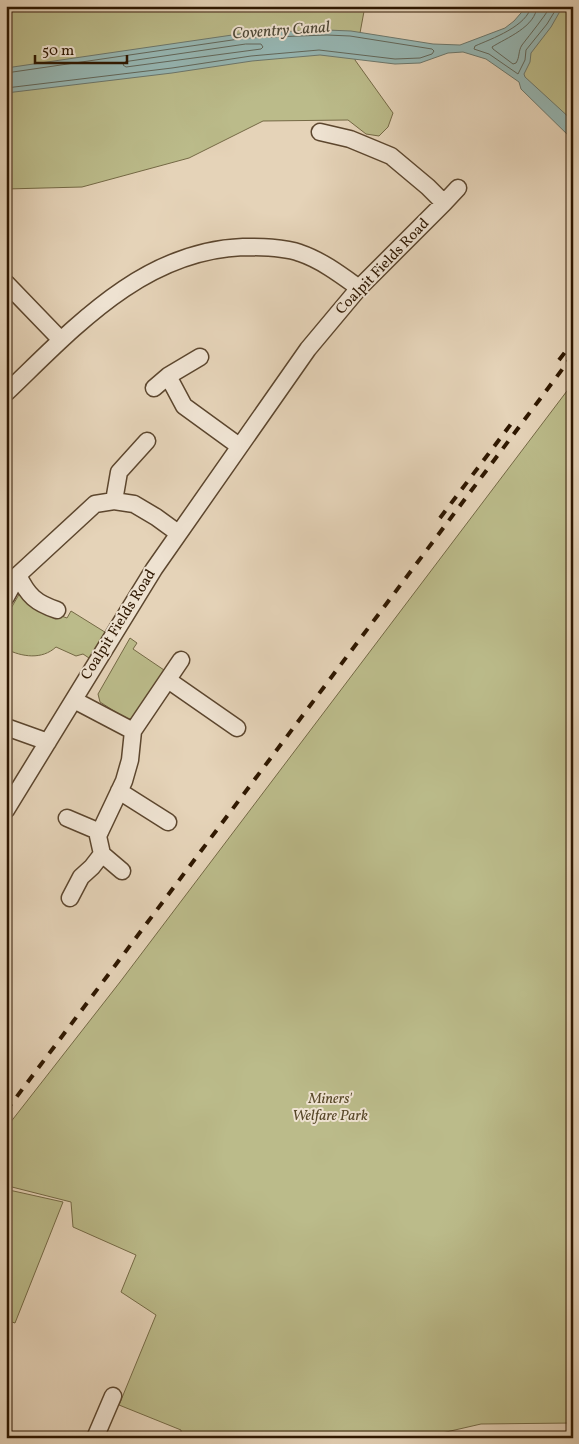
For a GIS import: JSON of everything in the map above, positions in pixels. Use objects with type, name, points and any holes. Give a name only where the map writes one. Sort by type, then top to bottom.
[{"type":"street","points":[[320,132],[350,139],[391,156],[444,203]]},
{"type":"street","name":"Coalpit Fields Road","points":[[6,810],[154,569],[308,349],[359,288],[458,188]]},
{"type":"street","points":[[6,394],[84,319],[122,289],[155,270],[192,256],[228,248],[261,247],[300,252],[326,265],[359,288]]},
{"type":"street","points":[[6,283],[61,340]]},
{"type":"street","points":[[154,388],[168,376],[200,357]]},
{"type":"street","points":[[168,376],[184,406],[240,446]]},
{"type":"street","points":[[114,502],[119,472],[147,441]]},
{"type":"street","points":[[6,597],[18,575],[94,504],[114,502],[134,504],[178,533]]},
{"type":"street","points":[[18,575],[24,588],[41,605],[57,610]]},
{"type":"street","points":[[122,871],[102,854],[98,836],[119,791],[130,760],[133,731],[181,660]]},
{"type":"street","points":[[168,680],[237,728]]},
{"type":"street","points":[[74,700],[133,731]]},
{"type":"street","points":[[6,727],[48,742]]},
{"type":"street","points":[[119,791],[168,822]]},
{"type":"street","points":[[67,818],[100,832]]},
{"type":"street","points":[[70,898],[81,877],[102,854]]},
{"type":"street","points":[[95,1438],[113,1396]]},
{"type":"green space","points":[[6,6],[365,6],[355,60],[393,113],[388,127],[379,136],[366,134],[348,120],[263,121],[189,158],[82,187],[6,189]]},
{"type":"green space","points":[[544,6],[573,6],[573,129],[522,80],[518,36]]},
{"type":"green space","name":"Miners' Welfare Park","points":[[573,383],[573,1423],[481,1424],[420,1438],[181,1438],[181,1430],[119,1405],[156,1315],[121,1292],[136,1255],[73,1227],[71,1202],[6,1187],[6,1128],[120,982]]},
{"type":"green space","points":[[21,591],[44,610],[67,618],[71,611],[108,634],[92,660],[83,654],[76,656],[56,647],[45,654],[32,656],[6,649],[6,617]]},
{"type":"green space","points":[[130,638],[137,643],[133,649],[164,670],[138,711],[130,719],[125,718],[100,702],[98,694]]},
{"type":"green space","points":[[9,1190],[63,1202],[15,1323],[6,1320],[6,1194]]},
{"type":"water","points":[[527,6],[563,6],[551,27],[531,53],[530,62],[524,74],[573,121],[573,140],[521,89],[519,82],[486,59],[463,52],[448,53],[420,63],[395,64],[320,55],[252,61],[172,73],[6,93],[6,68],[246,33],[351,31],[433,44],[460,45],[505,28]]},
{"type":"railway","points":[[559,360],[573,342]]},
{"type":"railway","points":[[6,1111],[573,355]]},
{"type":"railway","points":[[440,518],[511,424]]},
{"type":"water label","name":"Coventry Canal","points":[[281,31]]}]
